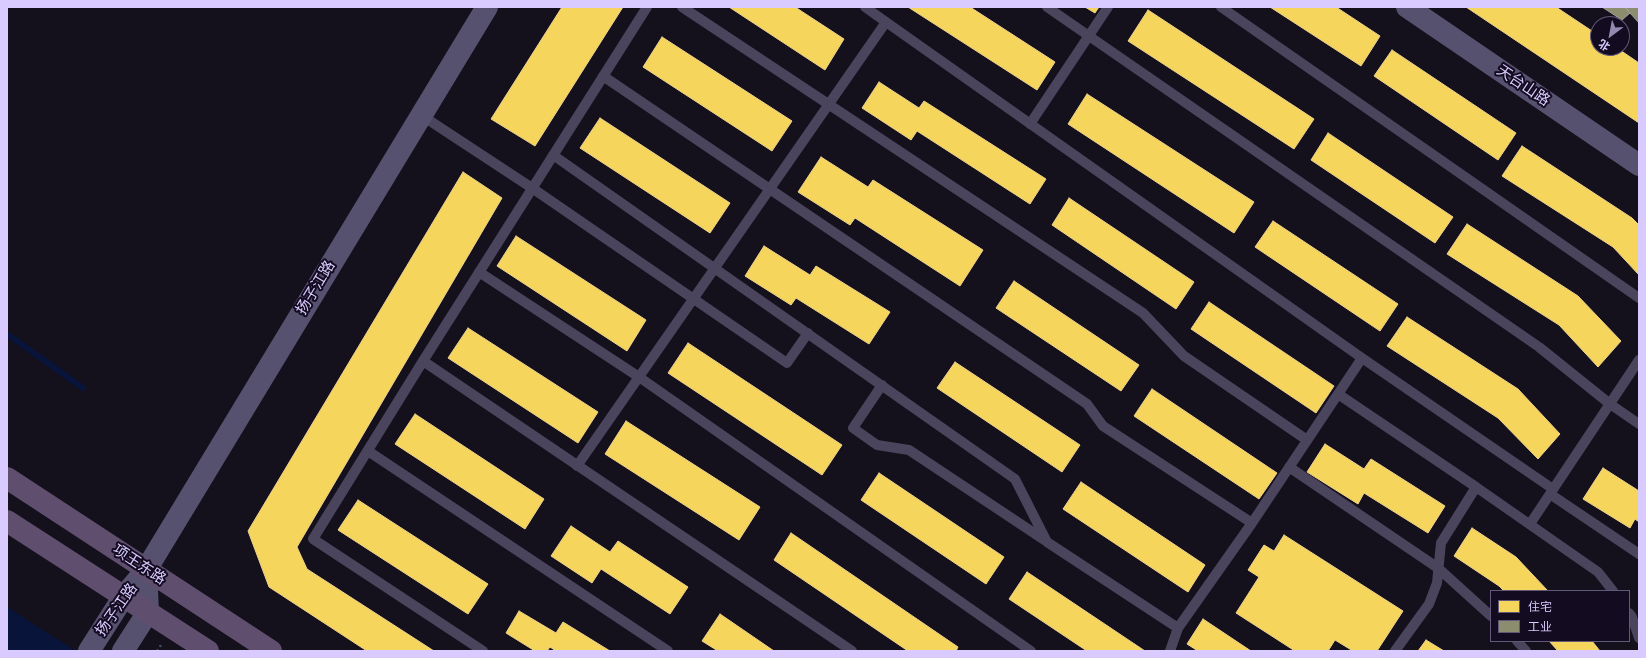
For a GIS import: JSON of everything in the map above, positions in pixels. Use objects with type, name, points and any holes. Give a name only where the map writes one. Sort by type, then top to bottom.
[{"type":"main road","name":"项王东路","points":[[7,478],[271,651]]},
{"type":"main road","points":[[7,521],[208,651]]},
{"type":"street","name":"扬子江路","points":[[90,651],[124,596],[146,570],[420,115],[487,7]]},
{"type":"street","name":"天台山路","points":[[1407,7],[1639,165]]},
{"type":"street","name":"扬子江路","points":[[123,651],[148,612],[146,570]]},
{"type":"lane","points":[[483,651],[313,539],[423,361],[647,7]]},
{"type":"lane","points":[[682,7],[828,106],[1143,313],[1184,356],[1307,440]]},
{"type":"lane","points":[[865,7],[1639,554]]},
{"type":"lane","points":[[1047,7],[1539,347],[1610,404],[1639,424]]},
{"type":"lane","points":[[1030,124],[1108,7]]},
{"type":"lane","points":[[1222,7],[1639,298]]},
{"type":"lane","points":[[577,466],[886,22]]},
{"type":"lane","points":[[603,76],[1087,404],[1103,426],[1252,523]]},
{"type":"lane","points":[[420,115],[532,188],[787,363],[808,333]]},
{"type":"lane","points":[[553,155],[1016,479],[1047,542]]},
{"type":"lane","points":[[479,272],[639,377],[1031,651]]},
{"type":"lane","points":[[1170,651],[1178,628],[1252,523],[1362,358]]},
{"type":"lane","points":[[1530,524],[1639,360]]},
{"type":"lane","points":[[423,361],[852,651]]},
{"type":"lane","points":[[882,385],[853,428],[877,445],[909,450],[1178,628]]},
{"type":"lane","points":[[1338,394],[1476,487],[1598,572],[1612,590]]},
{"type":"lane","points":[[368,451],[668,651]]},
{"type":"lane","points":[[1290,467],[1438,568],[1490,615]]},
{"type":"lane","points":[[1395,651],[1429,604],[1437,583],[1441,543],[1476,487]]},
{"type":"lane","points":[[1630,614],[1639,638]]},
{"type":"lane","points":[[1518,642],[1526,651]]},
{"type":"water","points":[[7,607],[76,651],[7,651]]},
{"type":"building: 住宅","points":[[562,7],[623,7],[535,146],[491,119]]},
{"type":"building: 住宅","points":[[729,7],[795,7],[844,39],[825,70]]},
{"type":"building: 住宅","points":[[908,7],[970,7],[1055,62],[1037,90]]},
{"type":"building: 住宅","points":[[1085,7],[1099,7],[1095,13]]},
{"type":"building: 住宅","points":[[1270,7],[1336,7],[1380,36],[1361,66]]},
{"type":"building: 住宅","points":[[1466,7],[1556,7],[1590,30],[1590,56],[1629,56],[1639,63],[1639,123]]},
{"type":"building: 住宅","points":[[1148,10],[1314,119],[1294,149],[1128,41]]},
{"type":"building: 住宅","points":[[662,37],[792,121],[772,151],[643,67]]},
{"type":"building: 住宅","points":[[1392,50],[1516,133],[1498,160],[1374,76]]},
{"type":"building: 住宅","points":[[879,82],[919,108],[924,101],[1046,179],[1030,204],[917,131],[911,140],[862,108]]},
{"type":"building: 住宅","points":[[1087,94],[1254,202],[1234,233],[1068,124]]},
{"type":"building: 住宅","points":[[600,118],[730,203],[710,233],[580,148]]},
{"type":"building: 住宅","points":[[1328,133],[1453,217],[1435,243],[1311,160]]},
{"type":"building: 住宅","points":[[1522,146],[1632,218],[1639,225],[1639,275],[1613,247],[1502,176]]},
{"type":"building: 住宅","points":[[821,157],[868,187],[873,180],[983,250],[960,286],[855,218],[850,225],[798,192]]},
{"type":"building: 住宅","points":[[463,172],[502,198],[297,547],[307,569],[434,651],[367,651],[269,587],[248,531]]},
{"type":"building: 住宅","points":[[1069,198],[1194,282],[1176,309],[1052,225]]},
{"type":"building: 住宅","points":[[1273,221],[1398,304],[1380,331],[1255,247]]},
{"type":"building: 住宅","points":[[1467,224],[1578,296],[1621,341],[1598,367],[1559,325],[1447,254]]},
{"type":"building: 住宅","points":[[516,236],[646,320],[627,351],[497,266]]},
{"type":"building: 住宅","points":[[764,246],[810,275],[816,266],[890,312],[869,344],[796,298],[791,305],[745,276]]},
{"type":"building: 住宅","points":[[1014,281],[1139,365],[1121,391],[996,308]]},
{"type":"building: 住宅","points":[[1209,302],[1334,386],[1316,413],[1191,329]]},
{"type":"building: 住宅","points":[[1407,317],[1518,389],[1560,434],[1538,459],[1498,418],[1387,346]]},
{"type":"building: 住宅","points":[[468,328],[598,412],[578,443],[448,358]]},
{"type":"building: 住宅","points":[[688,343],[842,445],[822,475],[668,373]]},
{"type":"building: 住宅","points":[[955,362],[1080,445],[1062,472],[937,388]]},
{"type":"building: 住宅","points":[[1152,389],[1277,473],[1259,499],[1134,416]]},
{"type":"building: 住宅","points":[[415,414],[544,499],[525,529],[395,444]]},
{"type":"building: 住宅","points":[[626,421],[760,507],[739,540],[605,454]]},
{"type":"building: 住宅","points":[[1325,444],[1364,469],[1371,459],[1445,506],[1428,533],[1364,493],[1358,504],[1307,472]]},
{"type":"building: 住宅","points":[[1603,468],[1639,491],[1639,522],[1635,519],[1630,528],[1583,499]]},
{"type":"building: 住宅","points":[[879,473],[1004,557],[986,584],[861,500]]},
{"type":"building: 住宅","points":[[1081,482],[1205,565],[1188,592],[1063,509]]},
{"type":"building: 住宅","points":[[358,500],[488,584],[468,614],[338,530]]},
{"type":"building: 住宅","points":[[571,526],[610,552],[618,541],[688,587],[670,614],[601,569],[592,583],[551,556]]},
{"type":"building: 住宅","points":[[1472,528],[1516,557],[1547,590],[1503,590],[1454,556]]},
{"type":"building: 住宅","points":[[791,533],[958,647],[956,651],[908,651],[774,560]]},
{"type":"building: 住宅","points":[[1284,535],[1403,611],[1377,651],[1353,651],[1335,640],[1328,651],[1295,651],[1236,613],[1259,577],[1248,570],[1264,545],[1274,551]]},
{"type":"building: 住宅","points":[[1027,572],[1145,651],[1087,651],[1009,599]]},
{"type":"building: 住宅","points":[[519,611],[556,633],[563,622],[610,651],[556,651],[550,647],[547,651],[535,651],[506,633]]},
{"type":"building: 住宅","points":[[720,614],[774,651],[718,651],[702,641]]},
{"type":"building: 住宅","points":[[1203,619],[1251,651],[1198,651],[1187,644]]},
{"type":"building: 住宅","points":[[1426,640],[1444,651],[1418,651]]},
{"type":"building: 住宅","points":[[1550,642],[1593,642],[1600,651],[1558,651]]},
{"type":"building: 工业","points":[[1602,7],[1625,7],[1630,13],[1627,16],[1616,16]]},
{"type":"building: 工业","points":[[1625,7],[1639,7],[1639,23],[1630,13]]},
{"type":"waterway","points":[[7,334],[83,388]]}]
